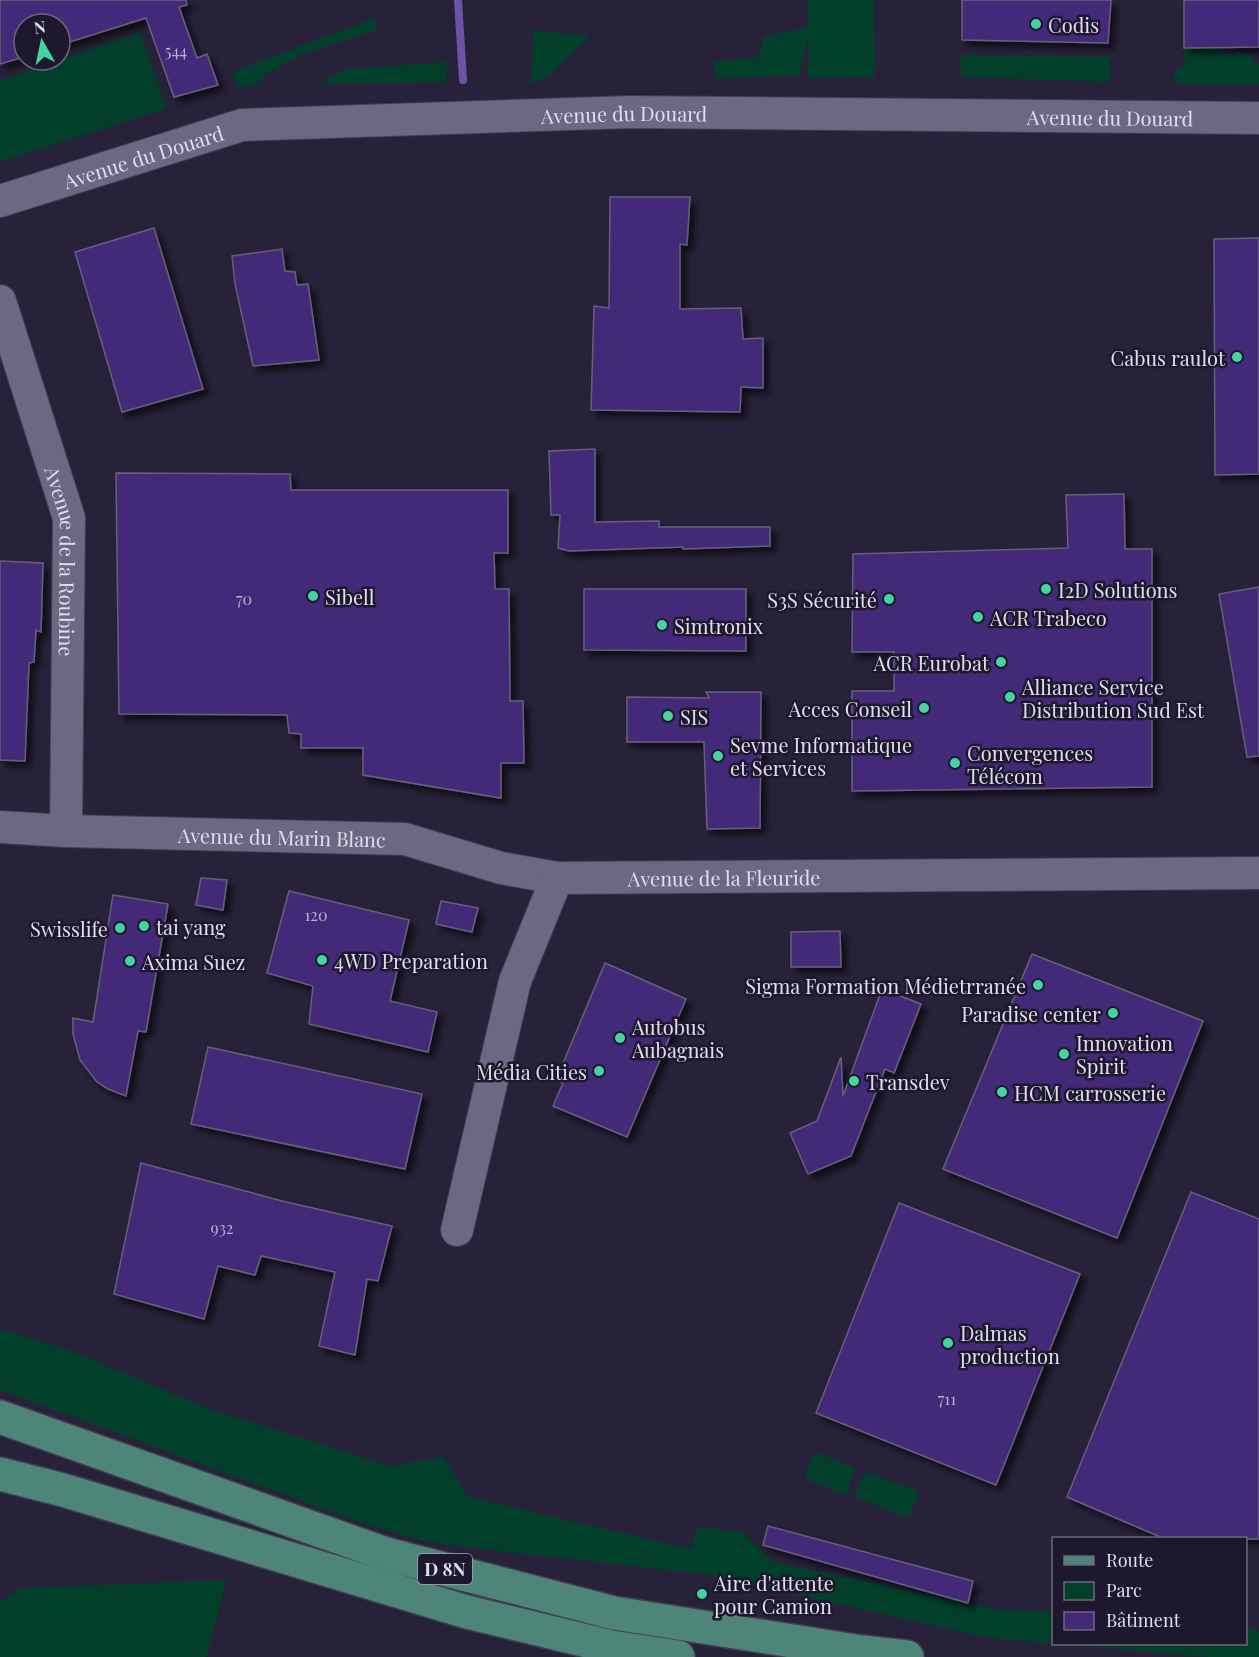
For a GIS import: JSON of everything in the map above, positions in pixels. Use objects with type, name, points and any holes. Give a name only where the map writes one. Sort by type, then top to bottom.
[{"type":"main road","name":"D 8N","points":[[0,1417],[386,1554],[615,1613],[907,1657]]},
{"type":"main road","name":"D 8N","points":[[0,1474],[63,1490],[467,1612],[612,1647],[678,1657]]},
{"type":"street","name":"Avenue du Douard","points":[[0,201],[242,125],[630,112],[1259,118]]},
{"type":"street","name":"Avenue de la Roubine","points":[[0,301],[69,518],[66,831]]},
{"type":"street","name":"Avenue du Marin Blanc","points":[[0,827],[66,831],[405,838],[501,868],[557,878]]},
{"type":"street","name":"Avenue de la Fleuride","points":[[557,878],[1259,873]]},
{"type":"street","points":[[457,1230],[515,981],[557,878]]},
{"type":"green space","points":[[808,0],[874,0],[875,77],[808,78],[808,33],[800,75],[716,79],[713,62],[758,57],[764,36],[808,28]]},
{"type":"green space","points":[[375,18],[377,30],[300,55],[267,74],[257,84],[238,88],[232,72]]},
{"type":"green space","points":[[534,30],[590,36],[548,77],[530,84]]},
{"type":"green space","points":[[140,32],[167,108],[0,162],[0,81],[26,72],[72,72],[72,56]]},
{"type":"green space","points":[[1222,41],[1223,54],[1252,54],[1252,63],[1259,63],[1259,84],[1174,84],[1174,74],[1178,69],[1185,67],[1184,48]]},
{"type":"green space","points":[[961,55],[1110,57],[1110,82],[961,77]]},
{"type":"green space","points":[[448,62],[445,82],[320,84],[346,69]]},
{"type":"green space","points":[[0,1329],[71,1351],[209,1409],[391,1466],[444,1457],[468,1497],[691,1549],[697,1526],[743,1533],[773,1562],[1001,1610],[1052,1611],[1052,1644],[989,1638],[705,1574],[419,1540],[359,1522],[0,1390]]},
{"type":"green space","points":[[818,1453],[855,1468],[847,1495],[807,1480],[805,1474],[813,1456]]},
{"type":"green space","points":[[864,1472],[919,1491],[909,1518],[855,1497]]},
{"type":"green space","points":[[227,1580],[206,1657],[0,1657],[0,1602],[22,1588]]},
{"type":"green space","points":[[1247,1627],[1259,1632],[1259,1657],[1210,1657],[1071,1645],[1247,1645]]},
{"type":"building","points":[[0,0],[186,0],[187,5],[179,7],[197,58],[207,54],[218,85],[174,97],[146,18],[72,41],[72,12],[12,12],[12,60],[0,64]]},
{"type":"building","name":"Codis","points":[[962,0],[1111,0],[1108,43],[962,40]]},
{"type":"building","points":[[1184,0],[1259,0],[1259,47],[1184,48]]},
{"type":"building","points":[[610,197],[690,197],[687,245],[680,244],[680,309],[741,308],[743,339],[763,338],[763,388],[741,387],[740,412],[591,410],[594,306],[609,308]]},
{"type":"building","points":[[154,228],[203,389],[122,412],[75,252]]},
{"type":"building","name":"Cabus raulot","points":[[1259,238],[1259,474],[1215,475],[1214,239]]},
{"type":"building","points":[[282,249],[285,271],[295,272],[297,285],[308,284],[319,360],[253,366],[235,284],[232,256]]},
{"type":"building","points":[[595,449],[595,522],[659,521],[659,527],[770,527],[770,546],[569,551],[558,548],[560,515],[551,515],[549,451]]},
{"type":"building","name":"Sibell","points":[[116,473],[290,474],[291,490],[508,490],[508,553],[494,553],[495,589],[509,589],[510,701],[523,701],[524,763],[501,763],[501,798],[363,775],[363,748],[301,748],[301,734],[289,733],[287,715],[119,714]]},
{"type":"building","points":[[1124,494],[1125,549],[1152,549],[1152,787],[852,791],[852,691],[894,691],[894,652],[852,652],[853,554],[1068,548],[1066,495]]},
{"type":"building","points":[[0,561],[43,563],[41,632],[36,630],[34,662],[29,663],[25,761],[0,760]]},
{"type":"building","points":[[1259,587],[1259,756],[1247,757],[1219,594]]},
{"type":"building","points":[[584,589],[746,589],[746,651],[584,650]]},
{"type":"building","points":[[706,692],[761,692],[760,828],[707,829],[704,742],[627,742],[627,697],[709,698]]},
{"type":"building","points":[[201,878],[227,880],[223,910],[196,905]]},
{"type":"building","points":[[289,891],[409,920],[390,1001],[437,1012],[428,1052],[309,1024],[313,986],[267,973]]},
{"type":"building","name":"Axima Suez","points":[[113,895],[168,904],[146,1032],[138,1031],[126,1096],[97,1082],[80,1060],[73,1034],[73,1018],[93,1022]]},
{"type":"building","points":[[441,901],[478,908],[472,932],[436,924]]},
{"type":"building","points":[[840,931],[841,967],[791,967],[791,932]]},
{"type":"building","points":[[1032,954],[1203,1021],[1117,1238],[943,1169]]},
{"type":"building","points":[[605,963],[686,999],[627,1137],[553,1106],[563,1083],[556,1080]]},
{"type":"building","name":"Transdev","points":[[882,989],[921,1004],[894,1073],[885,1069],[851,1156],[808,1174],[790,1133],[817,1121],[841,1057],[843,1096]]},
{"type":"building","points":[[208,1047],[422,1094],[405,1169],[191,1124]]},
{"type":"building","points":[[141,1163],[282,1201],[392,1226],[378,1281],[367,1279],[355,1355],[319,1346],[335,1272],[261,1256],[255,1275],[218,1266],[204,1319],[114,1294]]},
{"type":"building","points":[[1191,1192],[1259,1219],[1259,1539],[1160,1537],[1067,1497]]},
{"type":"building","name":"Dalmas production","points":[[899,1203],[1080,1274],[996,1485],[816,1413]]},
{"type":"building","points":[[768,1526],[973,1581],[968,1603],[763,1545]]},
{"type":"waterway","points":[[458,0],[463,80]]},
{"type":"place","name":"Codis","points":[[1036,24]]},
{"type":"place","name":"Cabus raulot","points":[[1237,357]]},
{"type":"place","name":"I2D Solutions","points":[[1046,589]]},
{"type":"place","name":"Sibell","points":[[313,596]]},
{"type":"place","name":"S3S Sécurité","points":[[889,599]]},
{"type":"place","name":"ACR Trabeco","points":[[978,617]]},
{"type":"place","name":"Simtronix","points":[[662,625]]},
{"type":"place","name":"ACR Eurobat","points":[[1001,662]]},
{"type":"place","name":"Alliance Service Distribution Sud Est","points":[[1010,697]]},
{"type":"place","name":"Acces Conseil","points":[[924,708]]},
{"type":"place","name":"SIS","points":[[668,716]]},
{"type":"place","name":"Sevme Informatique et Services","points":[[718,756]]},
{"type":"place","name":"Convergences Télécom","points":[[955,763]]},
{"type":"place","name":"tai yang","points":[[144,926]]},
{"type":"place","name":"Swisslife","points":[[120,928]]},
{"type":"place","name":"4WD Preparation","points":[[322,960]]},
{"type":"place","name":"Axima Suez","points":[[130,961]]},
{"type":"place","name":"Sigma Formation Médietrranée","points":[[1038,985]]},
{"type":"place","name":"Paradise center","points":[[1113,1013]]},
{"type":"place","name":"Autobus Aubagnais","points":[[620,1038]]},
{"type":"place","name":"Innovation Spirit","points":[[1064,1054]]},
{"type":"place","name":"Média Cities","points":[[599,1071]]},
{"type":"place","name":"Transdev","points":[[854,1081]]},
{"type":"place","name":"HCM carrosserie","points":[[1002,1092]]},
{"type":"place","name":"Dalmas production","points":[[948,1343]]},
{"type":"place","name":"Aire d'attente pour Camion","points":[[702,1594]]}]
